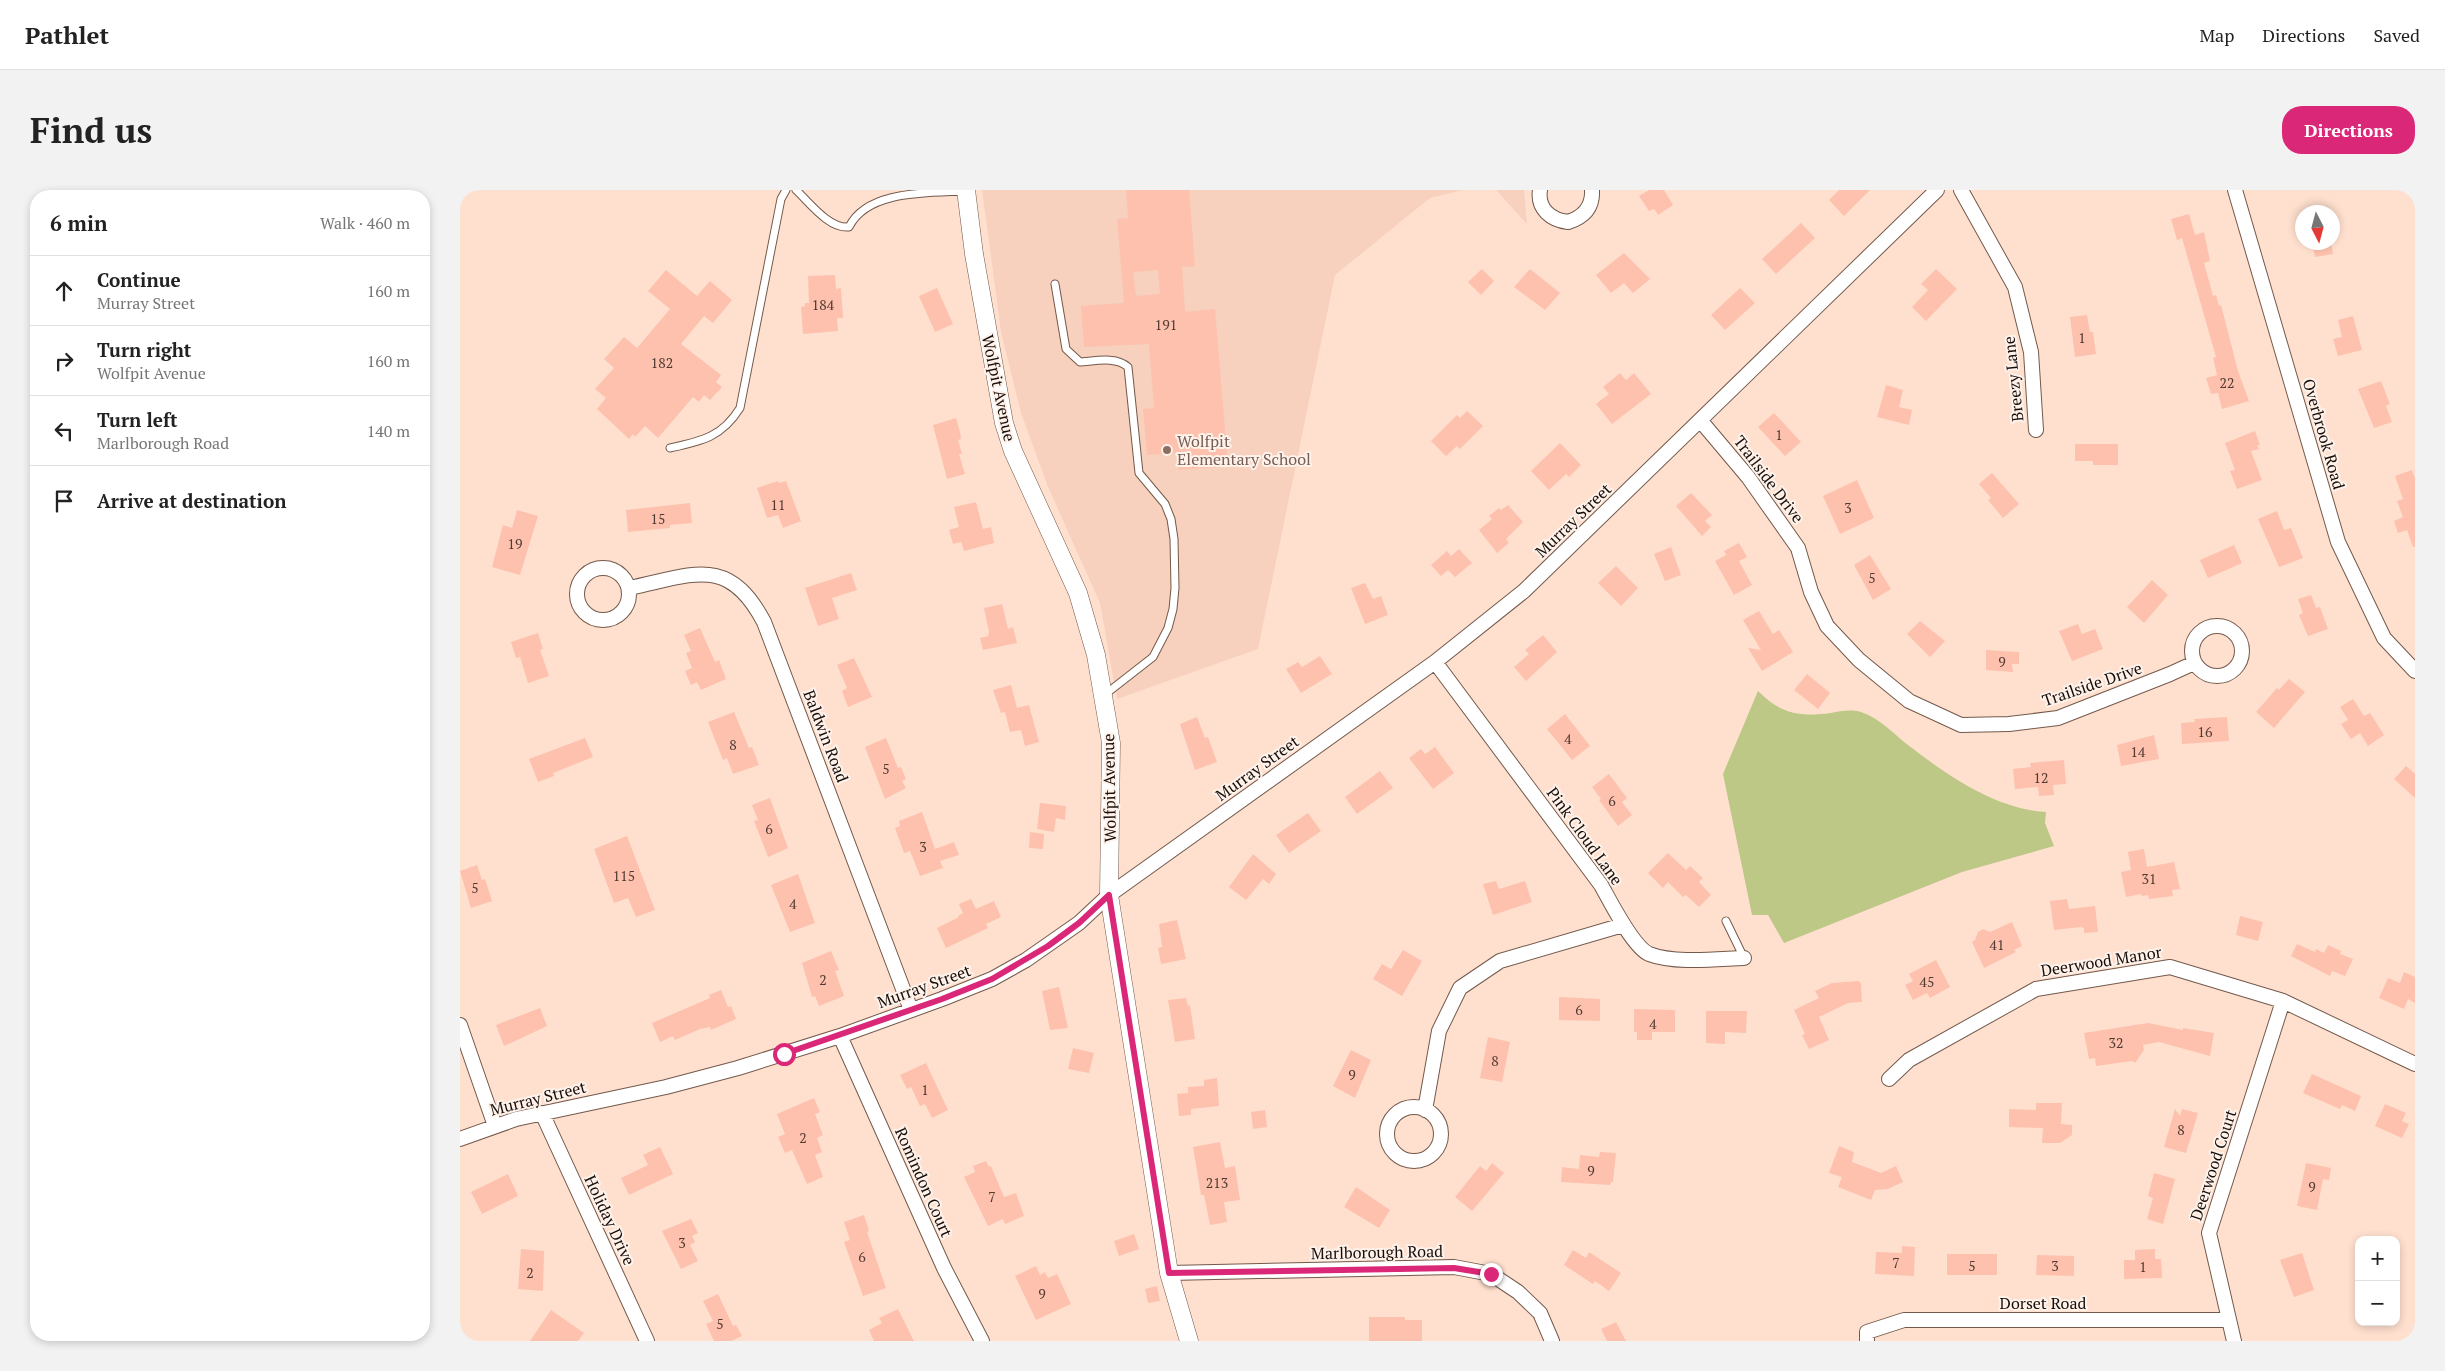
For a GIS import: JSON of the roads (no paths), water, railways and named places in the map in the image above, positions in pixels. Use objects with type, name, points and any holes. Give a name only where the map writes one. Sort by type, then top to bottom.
[{"type":"street","name":"Wolfpit Avenue","points":[[966,190],[987,335],[1004,423],[1013,451],[1078,593],[1096,655],[1111,743],[1109,895],[1169,1273],[1189,1341]]},
{"type":"street","points":[[1540,190],[1540,202],[1544,211],[1551,217],[1568,222],[1585,214],[1590,207],[1592,190]]},
{"type":"street","name":"Murray Street","points":[[460,1139],[494,1126],[542,1113],[711,1076],[840,1036],[992,979],[1026,960],[1079,923],[1109,895],[1435,662],[1524,591],[1937,190]]},
{"type":"street","name":"Breezy Lane","points":[[1960,190],[2015,287],[2030,352],[2036,430]]},
{"type":"street","name":"Overbrook Road","points":[[2235,190],[2338,542],[2384,638],[2415,671]]},
{"type":"street","name":"Trailside Drive","points":[[1700,420],[1748,478],[1798,548],[1811,592],[1828,626],[1860,660],[1909,701],[1961,725],[2009,724],[2058,718],[2194,663]]},
{"type":"street","name":"Baldwin Road","points":[[629,588],[695,575],[713,574],[728,579],[745,592],[756,608],[764,622],[911,1010]]},
{"type":"street","name":"Pink Cloud Lane","points":[[1435,662],[1601,885],[1623,925],[1648,953],[1688,960],[1744,958]]},
{"type":"street","points":[[1425,1110],[1439,1031],[1460,988],[1500,961],[1623,925]]},
{"type":"street","name":"Deerwood Manor","points":[[1889,1079],[1909,1060],[2036,989],[2170,967],[2283,1002],[2415,1064]]},
{"type":"street","name":"Deerwood Court","points":[[2234,1341],[2209,1233],[2283,1002]]},
{"type":"street","points":[[460,1025],[494,1126]]},
{"type":"street","name":"Romindon Court","points":[[840,1036],[944,1268],[982,1341]]},
{"type":"street","name":"Holiday Drive","points":[[542,1113],[647,1341]]},
{"type":"street","name":"Marlborough Road","points":[[1169,1273],[1454,1268],[1491,1274],[1518,1292],[1540,1313],[1552,1341]]},
{"type":"street","name":"Dorset Road","points":[[1867,1341],[1867,1332],[1904,1320],[2229,1320]]},
{"type":"lane","points":[[670,448],[718,434],[732,422],[740,408],[781,199],[786,190]]},
{"type":"lane","points":[[796,190],[840,228],[849,227],[853,218],[865,204],[876,198],[891,195],[966,190]]},
{"type":"lane","points":[[1055,284],[1066,349],[1080,362],[1113,360],[1122,362],[1128,367],[1139,473],[1166,504],[1171,519],[1174,539],[1173,609],[1164,637],[1153,657],[1103,696]]},
{"type":"lane","points":[[1726,921],[1744,958]]},
{"type":"place","name":"Wolfpit Elementary School","points":[[1167,450]]}]
